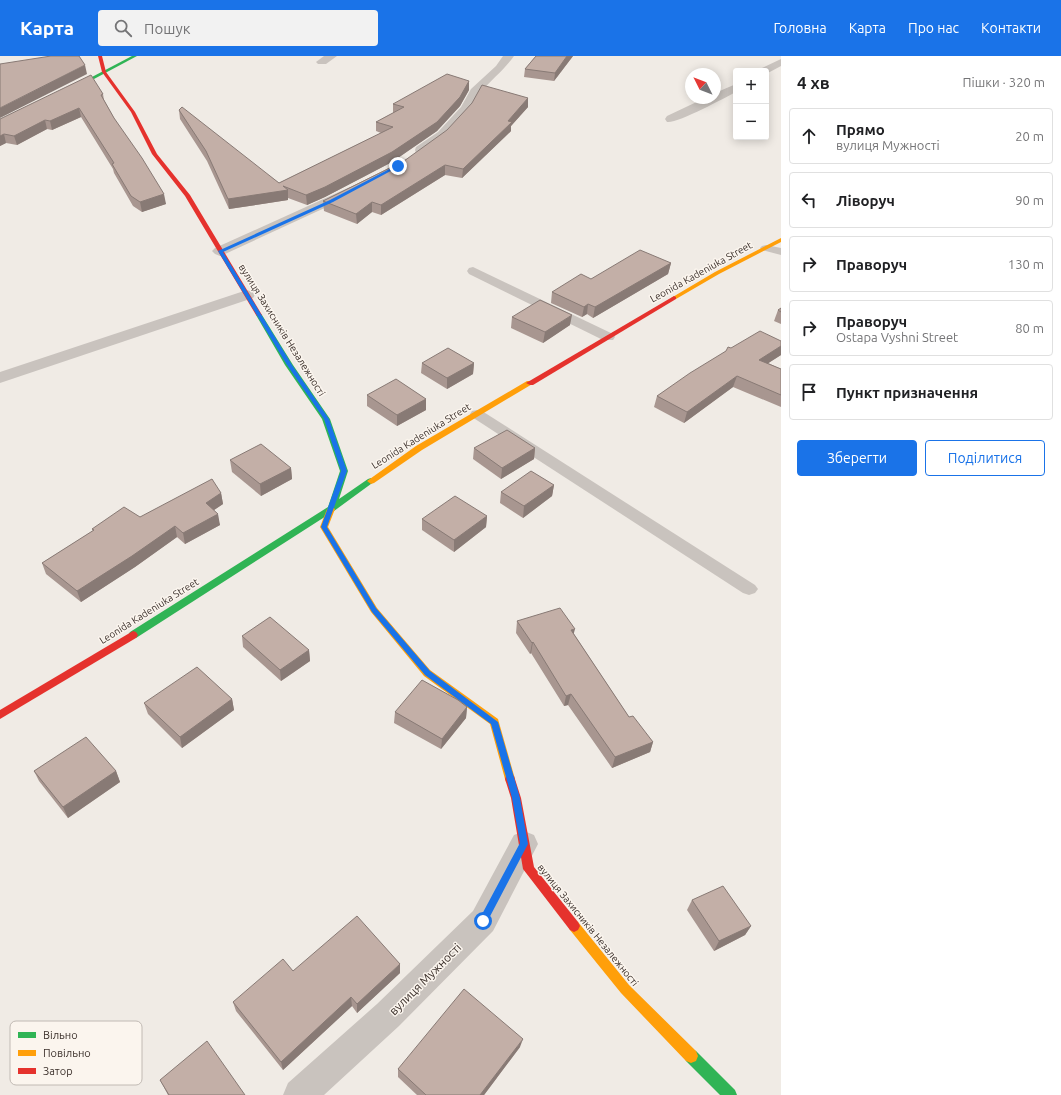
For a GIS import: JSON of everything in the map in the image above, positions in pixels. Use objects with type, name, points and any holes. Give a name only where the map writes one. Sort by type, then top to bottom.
[{"type":"street","name":"вулиця Захисників Незалежності","points":[[100,56],[104,72],[133,112],[155,154],[187,195],[289,365],[326,419],[344,471],[324,527],[374,610],[427,673],[494,722],[516,798],[529,869],[625,989],[730,1095]]},
{"type":"street","points":[[83,83],[135,56]]},
{"type":"street","points":[[322,62],[332,56]]},
{"type":"street","points":[[411,157],[442,135],[466,108],[475,90],[500,68],[510,56]]},
{"type":"street","points":[[769,68],[781,62]]},
{"type":"street","points":[[721,95],[733,89]]},
{"type":"street","points":[[670,119],[702,104]]},
{"type":"street","points":[[220,251],[365,184]]},
{"type":"street","name":"Leonida Kadeniuka Street","points":[[0,715],[124,641],[330,508],[419,448],[717,274],[781,240]]},
{"type":"street","points":[[0,378],[246,295]]},
{"type":"street","name":"вулиця Мужності","points":[[300,1095],[388,1015],[483,921],[524,844]]},
{"type":"lane","points":[[766,248],[781,252]]},
{"type":"lane","points":[[473,271],[608,337]]},
{"type":"lane","points":[[477,414],[749,589]]},
{"type":"building","points":[[51,56],[79,56],[85,65],[0,108],[0,64]]},
{"type":"building","points":[[536,56],[567,56],[555,73],[525,69]]},
{"type":"building","points":[[447,74],[469,81],[460,97],[437,122],[392,152],[325,187],[306,195],[283,186],[288,190],[228,199],[206,151],[179,110],[182,107],[279,183],[393,127],[376,122],[404,107],[393,104]]},
{"type":"building","points":[[91,75],[103,94],[101,95],[114,118],[142,158],[164,194],[140,202],[131,196],[112,164],[114,163],[79,108],[50,121],[45,120],[14,136],[4,134],[0,136],[0,119]]},
{"type":"building","points":[[482,85],[528,98],[508,121],[512,122],[463,169],[445,165],[381,205],[372,202],[356,214],[323,201],[404,161],[447,130],[472,103]]},
{"type":"building","points":[[640,250],[671,263],[595,307],[588,304],[584,307],[552,292],[581,274],[591,279]]},
{"type":"building","points":[[540,300],[572,315],[545,332],[512,317]]},
{"type":"building","points":[[760,331],[781,341],[781,346],[759,360],[781,369],[781,395],[737,376],[687,412],[657,396],[690,373],[726,351],[728,347],[731,348]]},
{"type":"building","points":[[448,348],[474,363],[447,378],[422,363]]},
{"type":"building","points":[[396,379],[426,399],[397,415],[367,395]]},
{"type":"building","points":[[507,430],[535,448],[502,468],[474,448]]},
{"type":"building","points":[[261,444],[291,468],[260,484],[230,460]]},
{"type":"building","points":[[531,471],[554,485],[524,506],[501,492]]},
{"type":"building","points":[[212,479],[221,493],[206,503],[218,514],[183,533],[175,526],[132,556],[77,591],[42,563],[94,530],[92,529],[124,507],[140,517]]},
{"type":"building","points":[[455,496],[487,516],[454,540],[422,519]]},
{"type":"building","points":[[560,608],[575,629],[571,630],[629,717],[633,716],[653,742],[615,757],[571,694],[566,696],[533,642],[532,643],[517,621]]},
{"type":"building","points":[[270,617],[309,650],[280,670],[242,636]]},
{"type":"building","points":[[197,667],[232,699],[180,737],[144,703]]},
{"type":"building","points":[[422,680],[458,700],[467,707],[442,739],[395,712]]},
{"type":"building","points":[[86,737],[116,771],[63,807],[34,771]]},
{"type":"building","points":[[723,886],[751,926],[719,941],[692,900]]},
{"type":"building","points":[[357,916],[400,964],[357,1004],[351,997],[281,1062],[233,1002],[283,959],[293,971]]},
{"type":"building","points":[[464,989],[523,1039],[480,1095],[426,1095],[398,1069]]},
{"type":"building","points":[[207,1041],[245,1095],[169,1095],[160,1080]]},
{"type":"traffic: fast","points":[[92,78],[135,56]]},
{"type":"traffic: fast","points":[[259,315],[289,365],[326,419],[344,471],[331,509]]},
{"type":"traffic: fast","points":[[133,635],[330,509],[371,481]]},
{"type":"traffic: fast","points":[[691,1056],[730,1095]]},
{"type":"traffic: slow","points":[[674,298],[717,273],[781,240]]},
{"type":"traffic: slow","points":[[371,481],[419,448],[530,383]]},
{"type":"traffic: slow","points":[[331,509],[324,527],[374,610],[427,673],[494,722],[510,779]]},
{"type":"traffic: slow","points":[[574,926],[625,989],[691,1056]]},
{"type":"traffic: jam","points":[[100,56],[104,72],[133,112],[155,154],[187,195],[259,315]]},
{"type":"traffic: jam","points":[[530,383],[674,298]]},
{"type":"traffic: jam","points":[[0,715],[133,635]]},
{"type":"traffic: jam","points":[[510,779],[516,798],[529,869],[574,926]]},
{"type":"route","points":[[398,166],[331,201],[220,251],[289,365],[326,419],[344,471],[324,527],[374,610],[427,673],[494,722],[516,798],[524,844],[483,921]]}]
